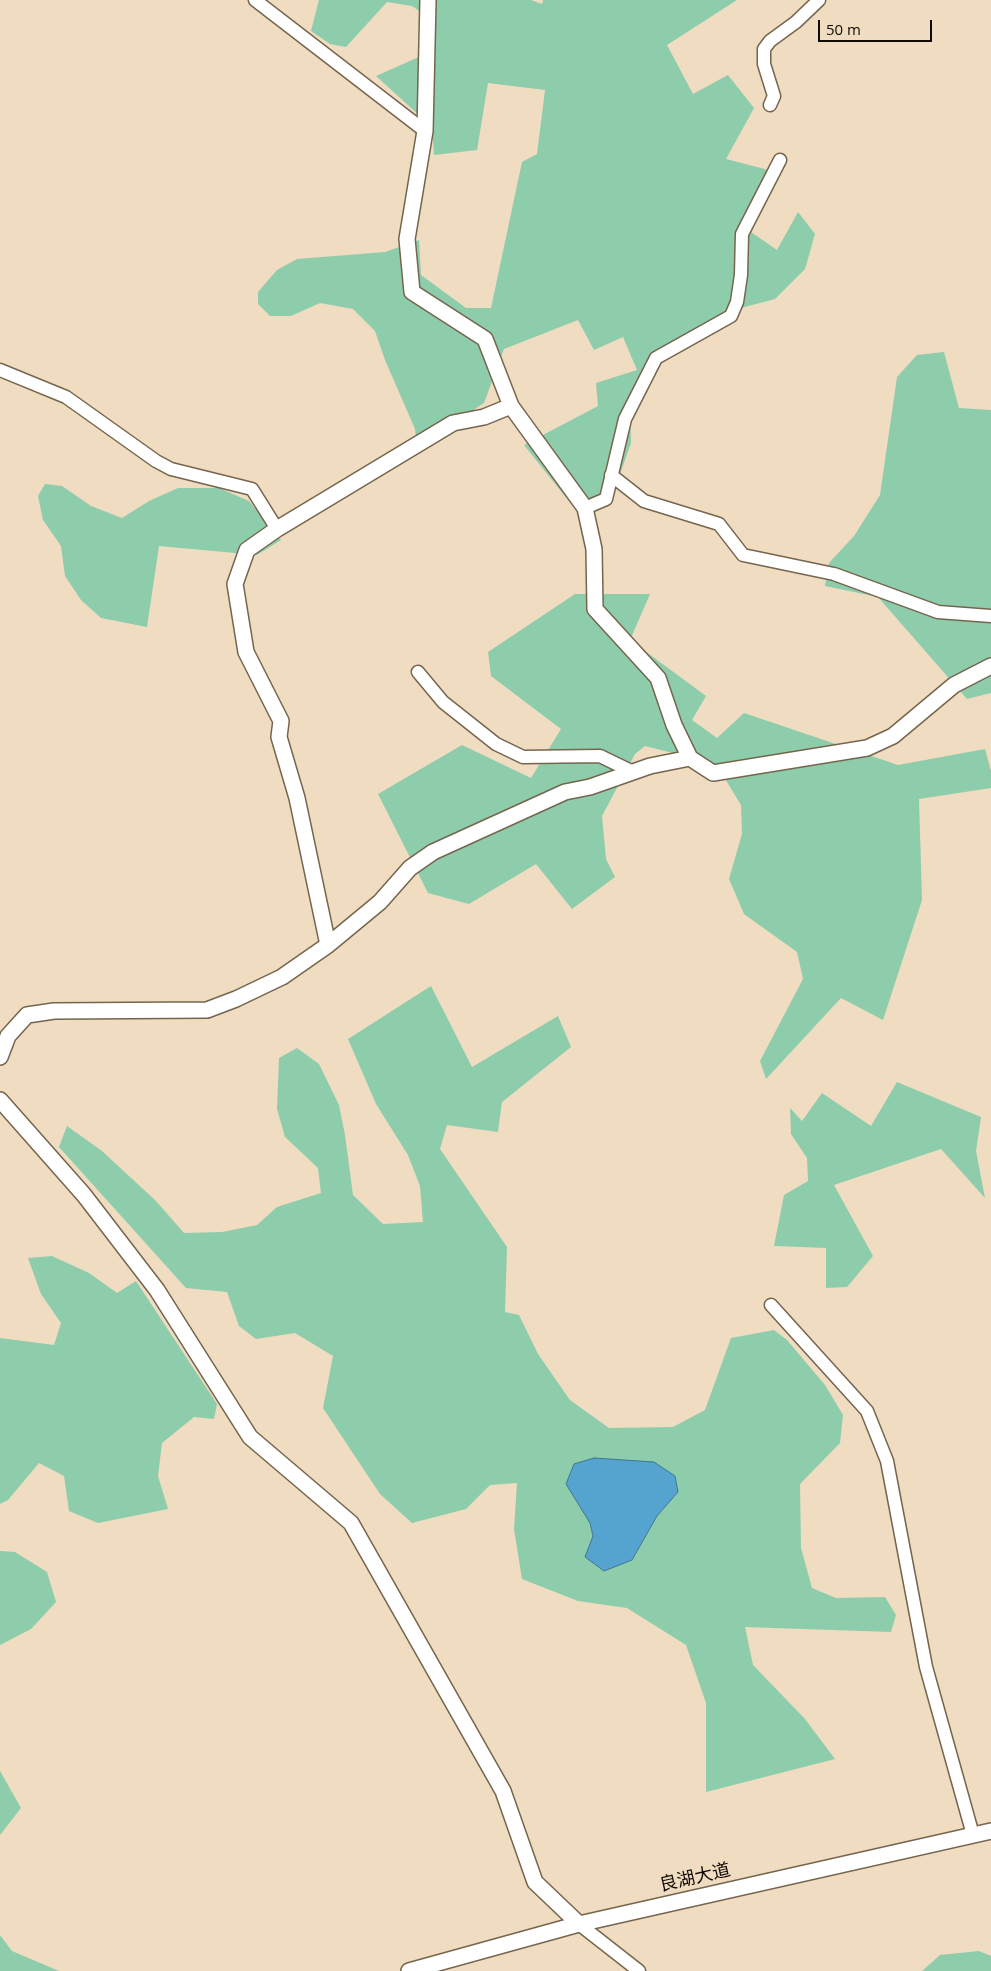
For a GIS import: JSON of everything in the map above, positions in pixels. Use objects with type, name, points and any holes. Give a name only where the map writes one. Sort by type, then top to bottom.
[{"type":"street","points":[[256,0],[425,130]]},
{"type":"street","points":[[428,0],[425,130],[407,238],[412,292],[485,340],[511,406],[585,508],[594,549],[595,609],[658,678],[674,725],[690,758],[713,774],[867,748],[893,736],[954,685],[991,666]]},
{"type":"street","points":[[770,104],[774,96],[764,64],[764,49],[770,41],[796,22],[817,1]]},
{"type":"street","points":[[585,508],[606,499],[625,419],[656,358],[731,316],[738,302],[742,275],[742,234],[780,160]]},
{"type":"street","points":[[0,370],[66,397],[156,461],[171,469],[252,490],[277,529]]},
{"type":"street","points":[[328,945],[297,798],[279,736],[281,721],[246,652],[235,584],[247,550],[277,529],[453,423],[484,417],[511,406]]},
{"type":"street","points":[[611,474],[644,501],[720,524],[743,555],[834,574],[938,612],[991,616]]},
{"type":"street","points":[[418,672],[443,702],[496,744],[523,757],[600,756],[633,772]]},
{"type":"street","points":[[0,1056],[8,1036],[27,1015],[54,1011],[207,1010],[236,999],[282,977],[328,945],[380,902],[410,868],[433,852],[565,792],[590,787],[633,772],[690,758]]},
{"type":"street","points":[[0,1100],[84,1195],[157,1290],[250,1437],[351,1523],[503,1791],[535,1882],[579,1924],[639,1971]]},
{"type":"street","points":[[771,1305],[867,1411],[887,1461],[926,1667],[973,1835]]},
{"type":"street","name":"良湖大道","points":[[409,1971],[579,1924],[991,1831]]},
{"type":"green space","points":[[319,0],[531,0],[542,4],[543,0],[737,0],[667,45],[693,94],[728,75],[754,108],[726,159],[780,173],[748,230],[777,250],[798,212],[815,234],[805,269],[775,299],[737,309],[654,354],[630,397],[631,443],[609,506],[580,515],[524,445],[598,406],[596,383],[637,370],[623,337],[594,350],[578,320],[504,349],[484,403],[417,447],[415,429],[385,360],[375,331],[353,309],[320,303],[291,316],[270,316],[258,304],[258,292],[277,270],[297,259],[385,252],[419,240],[421,275],[466,308],[491,308],[522,162],[537,154],[545,90],[488,83],[477,150],[434,155],[432,127],[376,76],[419,57],[422,13],[412,6],[387,2],[346,47],[330,44],[311,31]]},
{"type":"green space","points":[[944,352],[959,408],[991,410],[991,693],[967,699],[878,597],[825,586],[829,563],[854,536],[880,495],[897,377],[917,355]]},
{"type":"green space","points":[[45,484],[62,486],[91,506],[122,518],[149,501],[178,488],[219,488],[249,501],[281,540],[257,555],[159,546],[147,627],[101,618],[81,600],[65,576],[61,546],[43,520],[38,496]]},
{"type":"green space","points":[[575,594],[650,594],[630,640],[706,696],[692,720],[717,738],[744,713],[898,765],[985,749],[991,771],[991,788],[919,799],[922,900],[883,1020],[841,998],[766,1079],[760,1061],[803,979],[797,952],[744,914],[729,879],[742,834],[741,805],[716,764],[645,746],[635,754],[602,816],[606,859],[615,877],[572,909],[536,864],[469,904],[428,893],[378,794],[462,745],[531,778],[561,729],[491,676],[488,652]]},
{"type":"green space","points":[[431,986],[472,1067],[558,1016],[571,1047],[502,1102],[498,1132],[447,1125],[440,1149],[507,1247],[505,1312],[519,1315],[538,1354],[570,1400],[609,1428],[673,1427],[705,1410],[731,1338],[774,1330],[787,1340],[825,1385],[843,1415],[840,1443],[800,1484],[801,1548],[812,1588],[836,1598],[885,1597],[896,1615],[891,1632],[745,1627],[753,1665],[805,1719],[835,1759],[706,1792],[706,1703],[686,1645],[627,1608],[578,1601],[522,1579],[514,1529],[517,1483],[490,1485],[466,1509],[412,1523],[380,1494],[323,1408],[333,1356],[295,1333],[256,1339],[239,1326],[227,1292],[186,1288],[59,1147],[67,1126],[102,1151],[156,1201],[184,1233],[222,1232],[257,1225],[277,1207],[321,1193],[318,1168],[285,1137],[277,1109],[279,1058],[297,1048],[319,1064],[339,1105],[353,1195],[383,1224],[423,1222],[420,1186],[408,1155],[376,1104],[348,1039]],"holes":[[[678,1492],[657,1516],[632,1560],[593,1536],[590,1523]]]},
{"type":"green space","points":[[897,1082],[981,1117],[976,1151],[985,1198],[941,1149],[834,1185],[873,1256],[847,1287],[826,1288],[826,1248],[774,1246],[784,1195],[808,1181],[807,1158],[791,1134],[790,1108],[802,1121],[822,1093],[871,1126]]},
{"type":"green space","points":[[52,1256],[89,1273],[117,1293],[136,1281],[217,1404],[214,1419],[194,1417],[162,1443],[158,1476],[168,1509],[98,1523],[69,1511],[64,1476],[39,1463],[8,1500],[0,1504],[0,1338],[54,1345],[61,1323],[41,1294],[28,1258]]},
{"type":"green space","points":[[0,1551],[15,1552],[47,1572],[56,1602],[31,1629],[0,1645]]},
{"type":"green space","points":[[0,1771],[21,1808],[0,1835]]},
{"type":"green space","points":[[0,1935],[12,1951],[59,1971],[0,1971]]},
{"type":"green space","points":[[979,1951],[991,1956],[991,1971],[922,1971],[940,1955]]},
{"type":"water","points":[[594,1458],[654,1462],[675,1476],[678,1492],[657,1516],[632,1560],[604,1571],[585,1557],[593,1536],[590,1523],[566,1484],[574,1464]]}]
